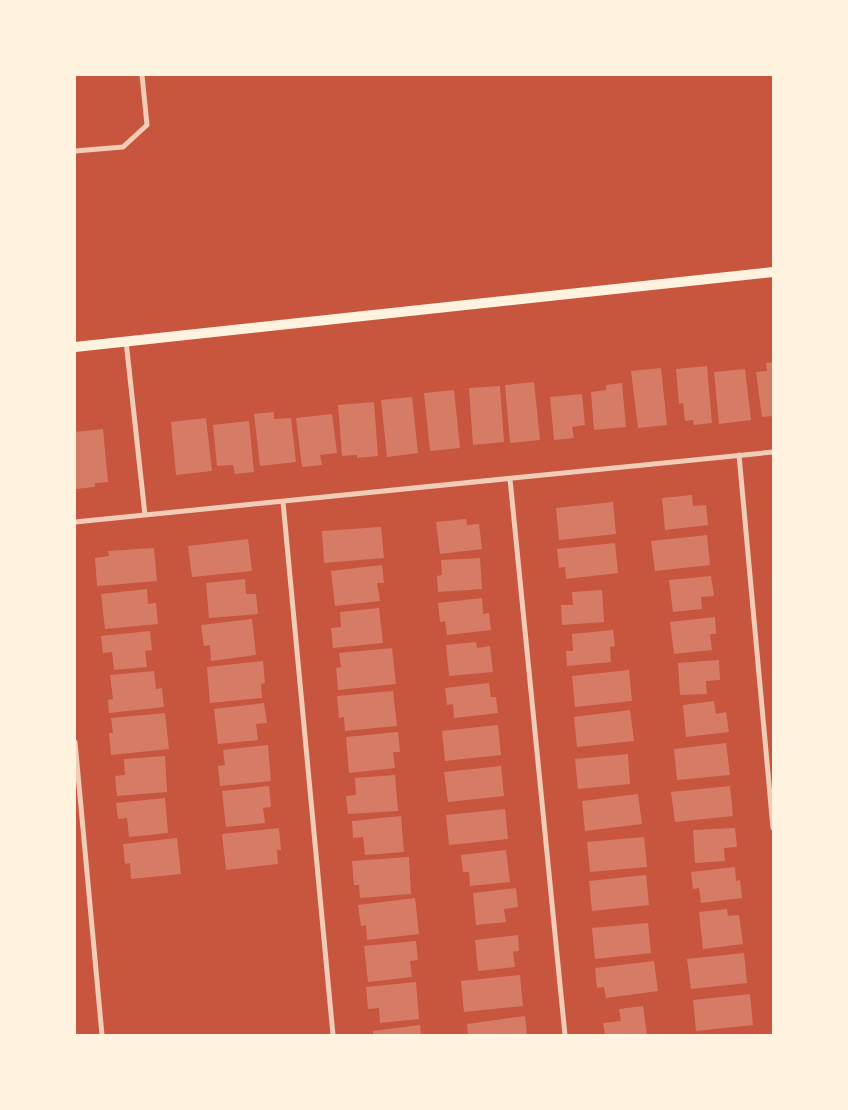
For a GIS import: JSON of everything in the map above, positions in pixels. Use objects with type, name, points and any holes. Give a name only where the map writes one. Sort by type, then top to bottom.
[{"type":"main road","points":[[75,347],[773,272]]},
{"type":"street","points":[[75,151],[123,147],[147,125],[142,75]]},
{"type":"street","points":[[126,341],[145,515]]},
{"type":"street","points":[[75,522],[773,452]]},
{"type":"street","points":[[739,455],[773,828]]},
{"type":"street","points":[[510,479],[565,1035]]},
{"type":"street","points":[[283,502],[334,1035]]},
{"type":"street","points":[[75,742],[102,1035]]},
{"type":"building","points":[[773,362],[773,416],[762,417],[756,372],[767,371],[766,363]]},
{"type":"building","points":[[707,366],[712,423],[694,425],[693,420],[685,421],[683,403],[679,404],[676,369]]},
{"type":"building","points":[[661,368],[667,425],[638,428],[631,371]]},
{"type":"building","points":[[745,369],[751,420],[719,424],[714,372]]},
{"type":"building","points":[[534,382],[540,440],[510,443],[505,385]]},
{"type":"building","points":[[622,383],[626,427],[594,430],[591,392],[606,390],[606,385]]},
{"type":"building","points":[[500,386],[504,442],[473,445],[469,388]]},
{"type":"building","points":[[454,390],[460,448],[430,451],[424,393]]},
{"type":"building","points":[[582,394],[585,425],[572,427],[574,438],[554,440],[550,397]]},
{"type":"building","points":[[412,397],[418,453],[387,457],[381,400]]},
{"type":"building","points":[[374,402],[378,456],[357,458],[357,455],[342,456],[338,405]]},
{"type":"building","points":[[274,412],[274,419],[291,418],[296,462],[260,466],[254,414]]},
{"type":"building","points":[[332,414],[337,453],[320,455],[322,465],[302,467],[296,418]]},
{"type":"building","points":[[206,418],[212,471],[176,475],[171,422]]},
{"type":"building","points":[[249,421],[254,472],[235,474],[233,465],[217,466],[213,425]]},
{"type":"building","points":[[103,429],[108,482],[95,483],[95,487],[75,489],[75,432]]},
{"type":"building","points":[[692,495],[693,506],[706,505],[708,525],[665,530],[662,498]]},
{"type":"building","points":[[613,502],[616,534],[559,540],[556,508]]},
{"type":"building","points":[[466,519],[467,525],[479,524],[482,549],[440,554],[436,522]]},
{"type":"building","points":[[381,527],[384,558],[324,563],[322,531]]},
{"type":"building","points":[[707,535],[710,565],[655,571],[651,541]]},
{"type":"building","points":[[248,539],[252,571],[192,577],[188,546]]},
{"type":"building","points":[[615,543],[618,573],[566,579],[565,567],[559,568],[557,549]]},
{"type":"building","points":[[154,548],[157,581],[97,586],[95,558],[109,556],[108,551]]},
{"type":"building","points":[[480,558],[482,589],[438,592],[437,576],[442,575],[441,560]]},
{"type":"building","points":[[382,565],[384,583],[377,583],[380,601],[335,606],[331,571]]},
{"type":"building","points":[[711,576],[714,596],[701,597],[702,609],[673,612],[669,580]]},
{"type":"building","points":[[245,579],[246,594],[256,594],[258,614],[209,618],[206,583]]},
{"type":"building","points":[[147,589],[148,604],[156,603],[158,624],[105,629],[101,594]]},
{"type":"building","points":[[602,590],[604,622],[562,625],[561,605],[573,605],[572,592]]},
{"type":"building","points":[[482,598],[483,614],[489,613],[491,630],[447,635],[445,621],[440,622],[438,603]]},
{"type":"building","points":[[379,608],[383,643],[333,648],[331,628],[341,627],[340,612]]},
{"type":"building","points":[[715,617],[716,634],[710,634],[712,650],[674,654],[670,622]]},
{"type":"building","points":[[252,619],[256,655],[211,661],[210,645],[204,646],[201,625]]},
{"type":"building","points":[[613,630],[615,646],[610,647],[611,662],[567,666],[566,651],[573,651],[572,634]]},
{"type":"building","points":[[150,631],[152,650],[145,651],[147,667],[114,670],[112,652],[103,653],[101,636]]},
{"type":"building","points":[[476,642],[477,648],[490,646],[493,672],[449,676],[446,645]]},
{"type":"building","points":[[392,648],[396,684],[338,690],[336,668],[341,667],[339,653]]},
{"type":"building","points":[[719,660],[720,680],[706,681],[707,694],[680,695],[678,663]]},
{"type":"building","points":[[263,661],[265,683],[261,684],[262,698],[210,703],[207,667]]},
{"type":"building","points":[[629,670],[632,701],[575,707],[572,676]]},
{"type":"building","points":[[154,671],[156,689],[162,688],[164,707],[109,713],[108,700],[113,699],[110,675]]},
{"type":"building","points":[[489,683],[491,697],[496,697],[498,713],[454,718],[453,704],[447,705],[445,688]]},
{"type":"building","points":[[393,691],[397,726],[345,731],[344,717],[339,718],[337,696]]},
{"type":"building","points":[[714,701],[716,714],[726,712],[729,732],[686,737],[683,705]]},
{"type":"building","points":[[264,703],[267,723],[256,724],[258,740],[218,744],[214,709]]},
{"type":"building","points":[[630,710],[634,741],[577,747],[574,717]]},
{"type":"building","points":[[165,713],[169,749],[111,755],[109,733],[113,733],[111,718]]},
{"type":"building","points":[[498,725],[501,755],[445,761],[442,731]]},
{"type":"building","points":[[398,732],[400,752],[393,752],[395,768],[349,773],[346,737]]},
{"type":"building","points":[[726,743],[730,775],[677,780],[674,749]]},
{"type":"building","points":[[268,745],[271,781],[220,786],[218,766],[225,765],[223,750]]},
{"type":"building","points":[[628,754],[630,784],[578,789],[575,759]]},
{"type":"building","points":[[165,756],[167,792],[117,796],[115,776],[125,775],[124,759]]},
{"type":"building","points":[[501,766],[504,796],[448,802],[444,772]]},
{"type":"building","points":[[395,775],[398,811],[348,814],[346,796],[356,795],[355,778]]},
{"type":"building","points":[[269,786],[271,807],[263,808],[265,823],[226,827],[222,791]]},
{"type":"building","points":[[730,786],[733,816],[675,822],[671,792]]},
{"type":"building","points":[[638,794],[642,824],[585,831],[582,801]]},
{"type":"building","points":[[165,798],[168,833],[129,837],[127,818],[118,819],[116,803]]},
{"type":"building","points":[[505,809],[508,839],[449,845],[446,815]]},
{"type":"building","points":[[401,816],[404,852],[365,855],[363,837],[353,838],[352,821]]},
{"type":"building","points":[[279,828],[281,850],[277,850],[278,864],[226,870],[222,834]]},
{"type":"building","points":[[735,828],[737,847],[724,848],[725,861],[695,863],[693,830]]},
{"type":"building","points":[[644,837],[647,867],[590,872],[587,842]]},
{"type":"building","points":[[177,838],[181,874],[131,879],[130,863],[125,864],[123,844]]},
{"type":"building","points":[[506,850],[510,882],[470,886],[469,872],[463,872],[461,855]]},
{"type":"building","points":[[409,857],[411,894],[360,898],[359,885],[354,885],[352,861]]},
{"type":"building","points":[[735,867],[736,881],[740,880],[742,898],[701,903],[699,888],[693,889],[691,872]]},
{"type":"building","points":[[646,875],[649,905],[592,911],[589,881]]},
{"type":"building","points":[[516,888],[518,907],[504,909],[506,922],[476,925],[473,893]]},
{"type":"building","points":[[415,898],[419,934],[367,940],[366,925],[361,926],[358,905]]},
{"type":"building","points":[[727,909],[728,916],[739,915],[743,944],[703,949],[699,912]]},
{"type":"building","points":[[648,923],[651,953],[595,959],[592,928]]},
{"type":"building","points":[[518,935],[519,951],[513,952],[515,967],[478,971],[475,940]]},
{"type":"building","points":[[416,941],[418,960],[410,961],[412,977],[368,982],[364,946]]},
{"type":"building","points":[[744,953],[747,983],[691,989],[687,959]]},
{"type":"building","points":[[654,961],[658,991],[606,998],[604,987],[597,988],[595,968]]},
{"type":"building","points":[[520,975],[523,1006],[464,1012],[461,981]]},
{"type":"building","points":[[416,982],[419,1019],[380,1023],[379,1008],[368,1009],[366,987]]},
{"type":"building","points":[[750,994],[753,1025],[696,1031],[693,1000]]},
{"type":"building","points":[[643,1006],[647,1035],[605,1035],[603,1023],[621,1021],[619,1009]]},
{"type":"building","points":[[525,1016],[527,1035],[468,1035],[467,1024]]},
{"type":"building","points":[[420,1025],[421,1035],[373,1035],[373,1031]]}]
